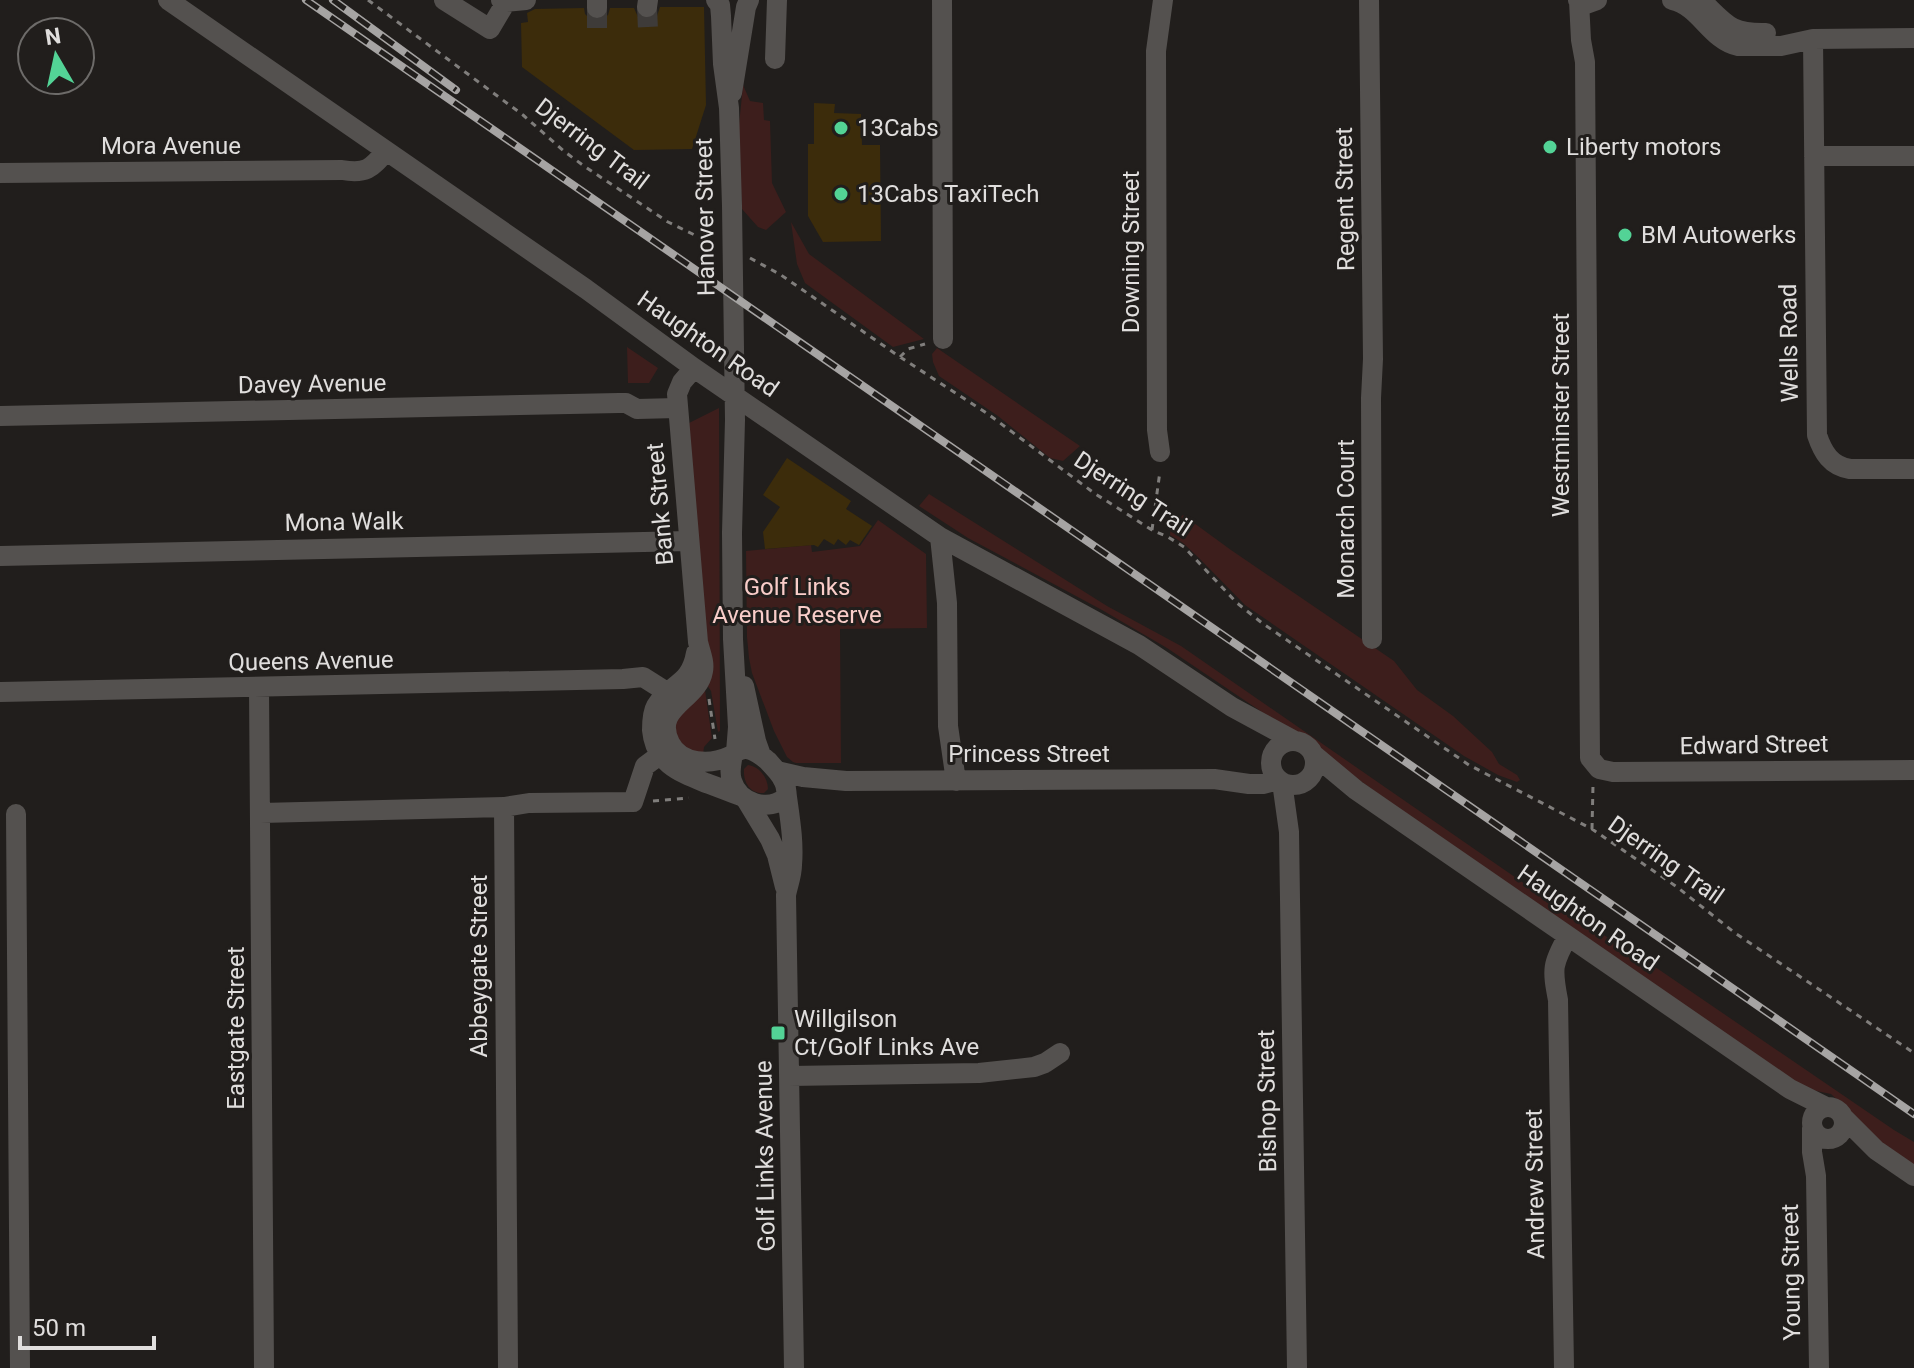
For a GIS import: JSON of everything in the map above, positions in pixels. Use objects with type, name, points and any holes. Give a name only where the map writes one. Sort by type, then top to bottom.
[{"type":"street","name":"Haughton Road","points":[[168,0],[940,537],[1139,645],[1232,707],[1293,740]]},
{"type":"street","points":[[444,0],[490,29],[511,1]]},
{"type":"street","name":"Hanover Street","points":[[716,0],[720,5],[729,108],[732,206],[735,420],[733,639]]},
{"type":"street","name":"Hanover Street","points":[[729,108],[749,0]]},
{"type":"street","points":[[775,59],[777,0]]},
{"type":"street","points":[[942,0],[943,339]]},
{"type":"street","name":"Downing Street","points":[[1148,0],[1156,51]]},
{"type":"street","name":"Downing Street","points":[[1160,452],[1157,430],[1156,51],[1163,0]]},
{"type":"street","name":"Regent Street","points":[[1369,0],[1371,398]]},
{"type":"street","points":[[1672,0],[1684,4],[1732,45],[1781,46],[1813,39],[1914,38]]},
{"type":"street","points":[[1701,0],[1735,30],[1798,34],[1813,39]]},
{"type":"street","name":"Westminster Street","points":[[1591,1],[1581,40],[1585,62],[1589,752],[1598,767]]},
{"type":"street","name":"Wells Road","points":[[1813,39],[1817,435],[1826,454],[1840,467],[1914,469]]},
{"type":"street","points":[[342,170],[357,157],[368,139]]},
{"type":"street","name":"Mora Avenue","points":[[0,173],[342,170],[358,173],[374,165],[386,151]]},
{"type":"street","points":[[1814,156],[1914,156]]},
{"type":"street","points":[[677,401],[682,382],[694,368]]},
{"type":"street","name":"Monarch Court","points":[[1371,398],[1372,639]]},
{"type":"street","name":"Davey Avenue","points":[[0,416],[626,403],[637,409],[677,401]]},
{"type":"street","name":"Bank Street","points":[[667,705],[691,672],[698,642],[677,401]]},
{"type":"street","points":[[940,537],[947,603],[948,781]]},
{"type":"street","name":"Mona Walk","points":[[0,556],[689,541]]},
{"type":"street","points":[[947,603],[960,549]]},
{"type":"street","points":[[733,639],[738,727],[730,766],[731,779],[744,798]]},
{"type":"street","points":[[733,639],[761,755]]},
{"type":"street","name":"Queens Avenue","points":[[0,692],[643,677],[667,705]]},
{"type":"street","name":"Eastgate Street","points":[[259,688],[264,1368]]},
{"type":"street","points":[[666,750],[668,765],[680,773],[756,804],[778,803],[787,796],[784,781],[777,771],[761,755],[749,749],[706,762],[694,761],[666,750],[654,739],[652,727],[667,705]]},
{"type":"street","name":"Haughton Road","points":[[1232,707],[1272,756]]},
{"type":"street","points":[[1293,740],[1306,745],[1314,755],[1315,768],[1292,782],[1271,768],[1272,756],[1281,744],[1293,740]]},
{"type":"street","points":[[261,813],[633,802],[645,766],[666,750]]},
{"type":"street","name":"Haughton Road","points":[[1314,755],[1356,790],[1790,1089],[1826,1124]]},
{"type":"street","name":"Princess Street","points":[[1214,779],[1252,771],[1272,756]]},
{"type":"street","name":"Edward Street","points":[[1598,767],[1625,773],[1914,770]]},
{"type":"street","name":"Princess Street","points":[[777,771],[846,781],[1214,779],[1249,784],[1292,782]]},
{"type":"street","name":"Princess Street","points":[[787,796],[846,781]]},
{"type":"street","name":"Haughton Road","points":[[1292,782],[1356,790]]},
{"type":"street","name":"Bishop Street","points":[[1292,782],[1289,832],[1297,1368]]},
{"type":"street","name":"Golf Links Avenue","points":[[786,895],[792,866],[787,796]]},
{"type":"street","name":"Golf Links Avenue","points":[[744,798],[774,847],[786,895],[794,1368]]},
{"type":"street","name":"Abbeygate Street","points":[[504,807],[508,1368]]},
{"type":"street","points":[[16,814],[8,876],[20,1368]]},
{"type":"street","name":"Andrew Street","points":[[1564,1368],[1558,1000],[1573,940]]},
{"type":"street","points":[[790,1076],[979,1073],[1034,1067],[1060,1053]]},
{"type":"street","points":[[1826,1124],[1876,1150],[1914,1176]]},
{"type":"street","name":"Young Street","points":[[1819,1368],[1816,1176],[1826,1124]]},
{"type":"path","name":"Djerring Trail","points":[[368,0],[523,115],[584,166],[668,222],[717,245]]},
{"type":"path","name":"Djerring Trail","points":[[744,255],[781,275],[988,414],[1094,493],[1184,547],[1237,603],[1262,623],[1469,765],[1592,829],[1677,887],[1746,940],[1914,1053]]},
{"type":"path","points":[[900,357],[913,347],[943,339]]},
{"type":"path","points":[[1152,530],[1160,452]]},
{"type":"path","points":[[708,689],[715,739]]},
{"type":"path","points":[[1592,829],[1593,783],[1598,767]]},
{"type":"path","points":[[633,802],[692,798]]},
{"type":"green space","points":[[743,85],[750,101],[763,103],[764,120],[770,121],[772,183],[786,212],[766,230],[758,227],[742,209],[738,135]]},
{"type":"green space","points":[[791,222],[809,254],[924,339],[893,347],[805,283],[797,264]]},
{"type":"green space","points":[[627,347],[658,368],[649,383],[628,383]]},
{"type":"green space","points":[[937,348],[1080,446],[1063,461],[1050,458],[998,416],[939,376],[932,354]]},
{"type":"green space","points":[[719,408],[718,732],[711,691],[707,685],[689,423]]},
{"type":"green space","points":[[929,494],[1107,606],[1181,646],[1567,913],[1642,958],[1914,1142],[1914,1166],[1860,1128],[1850,1112],[1831,1094],[1802,1088],[1323,757],[1312,742],[1285,731],[1167,648],[968,538],[919,506]]},
{"type":"green space","points":[[1183,515],[1394,661],[1417,690],[1453,716],[1492,752],[1499,764],[1520,780],[1517,782],[1498,775],[1464,756],[1245,605],[1183,543],[1170,535]]},
{"type":"green space","name":"Golf Links Avenue Reserve","points":[[878,520],[926,554],[927,628],[840,629],[841,763],[793,762],[787,757],[774,731],[752,673],[747,637],[746,551],[811,545],[812,552],[860,546]]},
{"type":"green space","points":[[705,690],[712,738],[704,747],[703,754],[686,751],[674,734],[676,719]]},
{"type":"green space","points":[[748,765],[765,777],[768,789],[764,793],[755,792],[746,783],[744,769]]},
{"type":"building","points":[[660,7],[704,7],[706,105],[692,149],[634,150],[522,67],[521,23],[528,22],[527,13],[535,9],[584,8],[590,19],[598,21],[608,15],[610,8],[634,8],[638,17],[646,20],[657,16]]},
{"type":"building","points":[[814,103],[835,104],[834,113],[861,114],[862,145],[880,145],[881,241],[823,242],[808,216],[808,144],[814,144]]},
{"type":"building","points":[[787,458],[851,501],[846,509],[872,526],[859,545],[850,540],[846,545],[838,539],[834,545],[824,539],[818,547],[765,549],[763,532],[780,507],[763,495]]},
{"type":"tunnel","points":[[647,7],[648,30]]},
{"type":"tunnel","points":[[597,8],[597,31]]},
{"type":"railway","points":[[306,0],[1914,1114]]},
{"type":"railway","points":[[333,0],[456,90]]},
{"type":"place","name":"13Cabs","points":[[841,128]]},
{"type":"place","name":"Liberty motors","points":[[1550,147]]},
{"type":"place","name":"13Cabs TaxiTech","points":[[841,194]]},
{"type":"place","name":"BM Autowerks","points":[[1625,235]]},
{"type":"place","name":"Willgilson Ct/Golf Links Ave","points":[[778,1033]]}]
